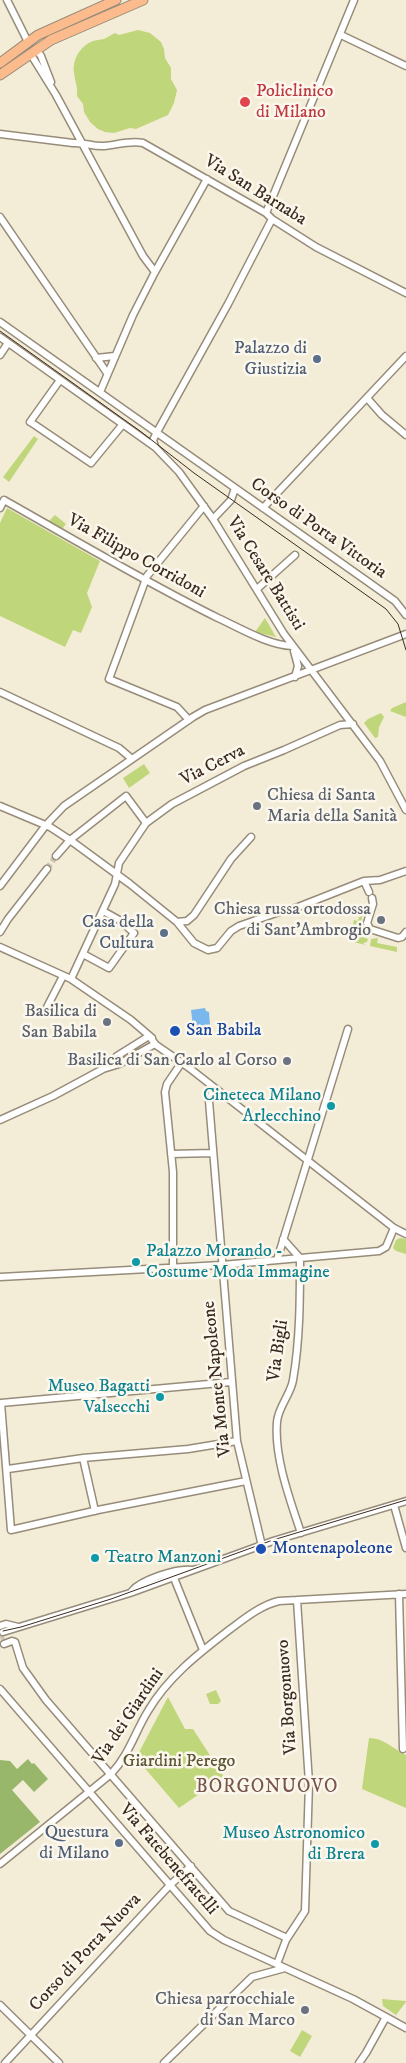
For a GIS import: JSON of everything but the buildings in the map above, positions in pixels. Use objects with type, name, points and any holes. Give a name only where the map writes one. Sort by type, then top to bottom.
[{"type":"main road","points":[[0,63],[38,35],[116,0]]},
{"type":"main road","points":[[0,75],[51,40],[142,0]]},
{"type":"main road","points":[[28,42],[27,47],[33,51]]},
{"type":"street","points":[[0,4],[6,0],[28,42]]},
{"type":"street","points":[[266,214],[354,0]]},
{"type":"street","points":[[341,35],[406,66]]},
{"type":"street","points":[[33,51],[143,256],[155,272]]},
{"type":"street","name":"Via San Barnaba","points":[[0,134],[73,143],[82,142],[103,146],[134,142],[143,143],[266,214],[316,247],[406,293]]},
{"type":"street","points":[[100,392],[107,373],[155,272],[207,179]]},
{"type":"street","points":[[0,217],[107,373]]},
{"type":"street","points":[[155,447],[153,440],[157,432],[224,312],[272,219]]},
{"type":"street","points":[[0,322],[157,432]]},
{"type":"street","points":[[0,337],[155,447]]},
{"type":"street","points":[[0,355],[8,343]]},
{"type":"street","points":[[96,358],[115,356]]},
{"type":"street","points":[[264,508],[406,356]]},
{"type":"street","points":[[60,380],[30,422],[91,464],[123,424]]},
{"type":"street","points":[[367,398],[382,415],[406,435]]},
{"type":"street","name":"Corso di Porta Vittoria","points":[[157,432],[405,609]]},
{"type":"street","name":"Via Cesare Battisti","points":[[155,447],[179,472],[213,519],[292,646],[380,761],[406,810]]},
{"type":"street","points":[[213,519],[231,500],[235,488]]},
{"type":"street","name":"Via Filippo Corridoni","points":[[0,508],[4,500],[145,580],[256,636]]},
{"type":"street","points":[[189,720],[178,708],[108,679],[145,580],[204,506]]},
{"type":"street","points":[[257,589],[295,556]]},
{"type":"street","points":[[0,886],[64,806],[204,710],[406,634]]},
{"type":"street","name":"Via Cesare Battisti","points":[[256,636],[292,646]]},
{"type":"street","name":"Via Cesare Battisti","points":[[292,646],[298,666],[295,677]]},
{"type":"street","points":[[0,692],[119,748],[132,759]]},
{"type":"street","name":"Via Cerva","points":[[71,979],[115,884],[119,863],[146,823],[172,804],[246,764],[284,750],[340,725],[353,724]]},
{"type":"street","points":[[56,856],[70,840],[126,796],[146,823]]},
{"type":"street","points":[[0,806],[48,826],[70,840],[117,874],[177,922],[194,942],[208,950],[217,948],[229,932],[242,924],[293,909],[364,881],[380,880],[406,871]]},
{"type":"street","points":[[177,922],[187,921],[194,915],[227,864],[251,837]]},
{"type":"street","points":[[0,932],[47,869]]},
{"type":"street","points":[[364,881],[373,904],[367,923],[370,929],[373,932],[398,938],[406,932]]},
{"type":"street","points":[[83,954],[109,968],[134,933],[121,921],[103,910]]},
{"type":"street","points":[[0,947],[71,979],[131,1020],[214,1088],[394,1228],[406,1234]]},
{"type":"street","points":[[44,1013],[62,978]]},
{"type":"street","points":[[277,1260],[348,1029]]},
{"type":"street","points":[[149,1036],[155,1044],[182,1062]]},
{"type":"street","points":[[103,1069],[117,1056],[149,1036]]},
{"type":"street","points":[[0,1120],[53,1096],[103,1069],[119,1064],[155,1044]]},
{"type":"street","points":[[173,1268],[173,1172],[165,1092],[169,1080],[182,1062]]},
{"type":"street","name":"Via Monte Napoleone","points":[[214,1088],[209,1100],[237,1441],[262,1546]]},
{"type":"street","points":[[171,1154],[213,1153]]},
{"type":"street","points":[[0,1277],[222,1265],[379,1251],[386,1247],[394,1228]]},
{"type":"street","points":[[283,1239],[300,1258]]},
{"type":"street","name":"Via Bigli","points":[[300,1258],[297,1344],[293,1382],[277,1419],[277,1425],[279,1452],[301,1533]]},
{"type":"street","points":[[231,1382],[1,1403],[8,1469],[11,1530],[246,1481]]},
{"type":"street","points":[[8,1469],[83,1458],[188,1449],[237,1441]]},
{"type":"street","points":[[83,1458],[95,1511]]},
{"type":"street","points":[[2,1631],[22,1627],[130,1593],[301,1533],[406,1501]]},
{"type":"street","points":[[394,1506],[406,1548]]},
{"type":"street","points":[[130,1593],[139,1585],[172,1572],[181,1569],[195,1570]]},
{"type":"street","points":[[174,1578],[203,1650]]},
{"type":"street","points":[[402,1594],[403,1749]]},
{"type":"street","name":"Via dei Giardini","points":[[0,1864],[111,1774],[126,1755],[147,1712],[159,1694],[179,1671],[203,1650],[265,1606],[279,1601],[402,1594]]},
{"type":"street","name":"Via Borgonuovo","points":[[276,1964],[287,1938],[304,1911],[309,1783],[297,1600]]},
{"type":"street","points":[[2,1631],[6,1624],[22,1627]]},
{"type":"street","points":[[2,1644],[15,1642],[23,1668],[46,1700],[233,1914],[287,1938]]},
{"type":"street","name":"Via Fatebenefratelli","points":[[0,1689],[214,1934],[353,1999],[406,2028]]},
{"type":"street","name":"Corso di Porta Nuova","points":[[5,2063],[170,1885],[190,1866]]},
{"type":"street","points":[[167,2062],[252,1977],[286,1968]]},
{"type":"street","points":[[0,2005],[59,2063]]},
{"type":"street","points":[[360,2061],[389,2019]]},
{"type":"green space","points":[[138,30],[150,33],[161,42],[165,58],[171,68],[171,79],[177,90],[174,103],[168,115],[136,129],[130,128],[114,133],[105,132],[90,122],[84,112],[83,104],[77,96],[74,63],[78,54],[88,43],[104,39],[115,33],[119,35]]},
{"type":"green space","points":[[34,436],[38,439],[9,482],[3,477]]},
{"type":"green space","points":[[7,508],[100,561],[87,593],[92,607],[81,633],[73,630],[65,647],[0,616],[0,523]]},
{"type":"green space","points":[[55,515],[66,524],[62,529],[49,521]]},
{"type":"green space","points":[[265,618],[276,637],[255,632]]},
{"type":"green space","points":[[406,702],[406,717],[390,711],[392,708]]},
{"type":"green space","points":[[381,713],[384,717],[379,727],[378,737],[375,738],[364,723]]},
{"type":"green space","points":[[144,764],[150,773],[129,788],[123,778]]},
{"type":"green space","points":[[363,914],[359,930],[355,934],[358,937],[368,939],[367,942],[363,943],[366,945],[349,941],[354,920],[358,921],[359,917]]},
{"type":"green space","points":[[378,938],[377,943],[397,947],[397,952],[370,946],[371,939]]},
{"type":"green space","points":[[400,1238],[406,1239],[406,1254],[393,1248],[396,1240]]},
{"type":"green space","points":[[216,1690],[221,1701],[218,1704],[210,1704],[206,1694]]},
{"type":"green space","name":"Giardini Perego","points":[[168,1697],[185,1729],[193,1729],[224,1777],[179,1808],[136,1758]]},
{"type":"green space","points":[[369,1738],[384,1742],[406,1755],[406,1808],[362,1789]]},
{"type":"green space","points":[[28,1759],[48,1779],[34,1792],[23,1780],[12,1790],[40,1822],[0,1854],[0,1760],[10,1761],[17,1769]]},
{"type":"green space","points":[[382,1999],[406,2002],[396,2015],[383,2006]]},
{"type":"green space","points":[[302,2030],[312,2036],[300,2057],[290,2051]]},
{"type":"water","points":[[205,1008],[209,1012],[210,1025],[193,1027],[191,1010]]},
{"type":"tunnel","points":[[47,869],[56,856]]},
{"type":"tunnel","points":[[0,1637],[4,1636]]},
{"type":"tram line","points":[[0,331],[140,431],[194,473],[386,609],[398,624],[406,650]]},
{"type":"tram line","points":[[3,1631],[111,1599],[273,1540],[406,1500]]},
{"type":"place","name":"Policlinico di Milano","points":[[245,102]]},
{"type":"place","name":"Palazzo di Giustizia","points":[[317,359]]},
{"type":"place","name":"Chiesa di Santa Maria della Sanità","points":[[257,806]]},
{"type":"place","name":"Chiesa russa ortodossa di Sant'Ambrogio","points":[[381,920]]},
{"type":"place","name":"Casa della Cultura","points":[[164,933]]},
{"type":"place","name":"Basilica di San Babila","points":[[107,1022]]},
{"type":"place","name":"San Babila","points":[[175,1031]]},
{"type":"place","name":"Basilica di San Carlo al Corso","points":[[287,1061]]},
{"type":"place","name":"Cineteca Milano Arlecchino","points":[[331,1106]]},
{"type":"place","name":"Palazzo Morando - Costume Moda Immagine","points":[[136,1262]]},
{"type":"place","name":"Museo Bagatti Valsecchi","points":[[160,1397]]},
{"type":"place","name":"Montenapoleone","points":[[261,1549]]},
{"type":"place","name":"Teatro Manzoni","points":[[95,1558]]},
{"type":"place","name":"Questura di Milano","points":[[119,1843]]},
{"type":"place","name":"Museo Astronomico di Brera","points":[[375,1844]]},
{"type":"place","name":"Chiesa parrocchiale di San Marco","points":[[305,2010]]},
{"type":"district","name":"BORGONUOVO","points":[[267,1788]]}]
